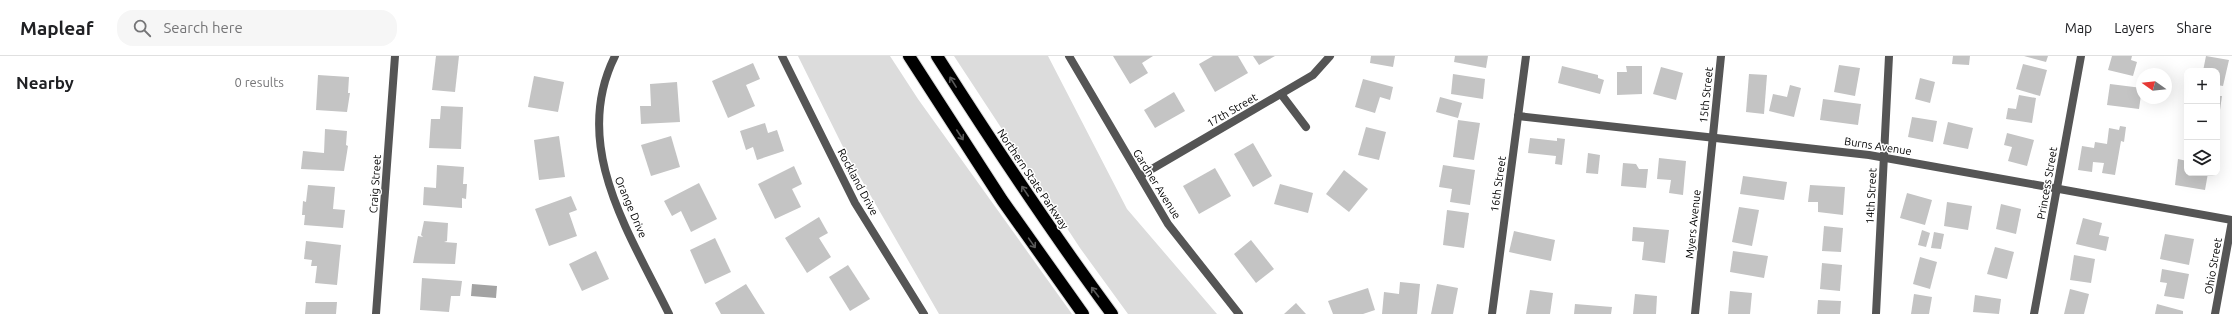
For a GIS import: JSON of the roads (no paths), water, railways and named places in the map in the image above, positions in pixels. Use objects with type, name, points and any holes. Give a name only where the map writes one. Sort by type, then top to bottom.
[{"type":"highway","points":[[909,56],[1002,200],[1083,314]]},
{"type":"highway","name":"Northern State Parkway","points":[[936,56],[984,131],[1078,269],[1112,314]]},
{"type":"street","name":"Craig Street","points":[[376,314],[395,56]]},
{"type":"street","name":"Orange Drive","points":[[615,56],[609,68],[599,109],[599,145],[607,182],[669,314]]},
{"type":"street","name":"Rockland Drive","points":[[782,56],[855,203],[924,314]]},
{"type":"street","name":"Gardner Avenue","points":[[1069,56],[1168,224],[1239,314]]},
{"type":"street","name":"17th Street","points":[[1140,176],[1313,75],[1330,56]]},
{"type":"street","name":"16th Street","points":[[1492,314],[1526,56]]},
{"type":"street","name":"15th Street","points":[[1713,137],[1721,56]]},
{"type":"street","name":"14th Street","points":[[1876,314],[1890,56]]},
{"type":"street","name":"Princess Street","points":[[2034,314],[2081,56]]},
{"type":"street","points":[[1281,94],[1306,127]]},
{"type":"street","name":"Burns Avenue","points":[[1518,116],[1713,137],[1884,158],[2057,188],[2232,221]]},
{"type":"street","name":"Myers Avenue","points":[[1695,314],[1713,137]]},
{"type":"street","name":"Ohio Street","points":[[2215,314],[2232,221]]}]
